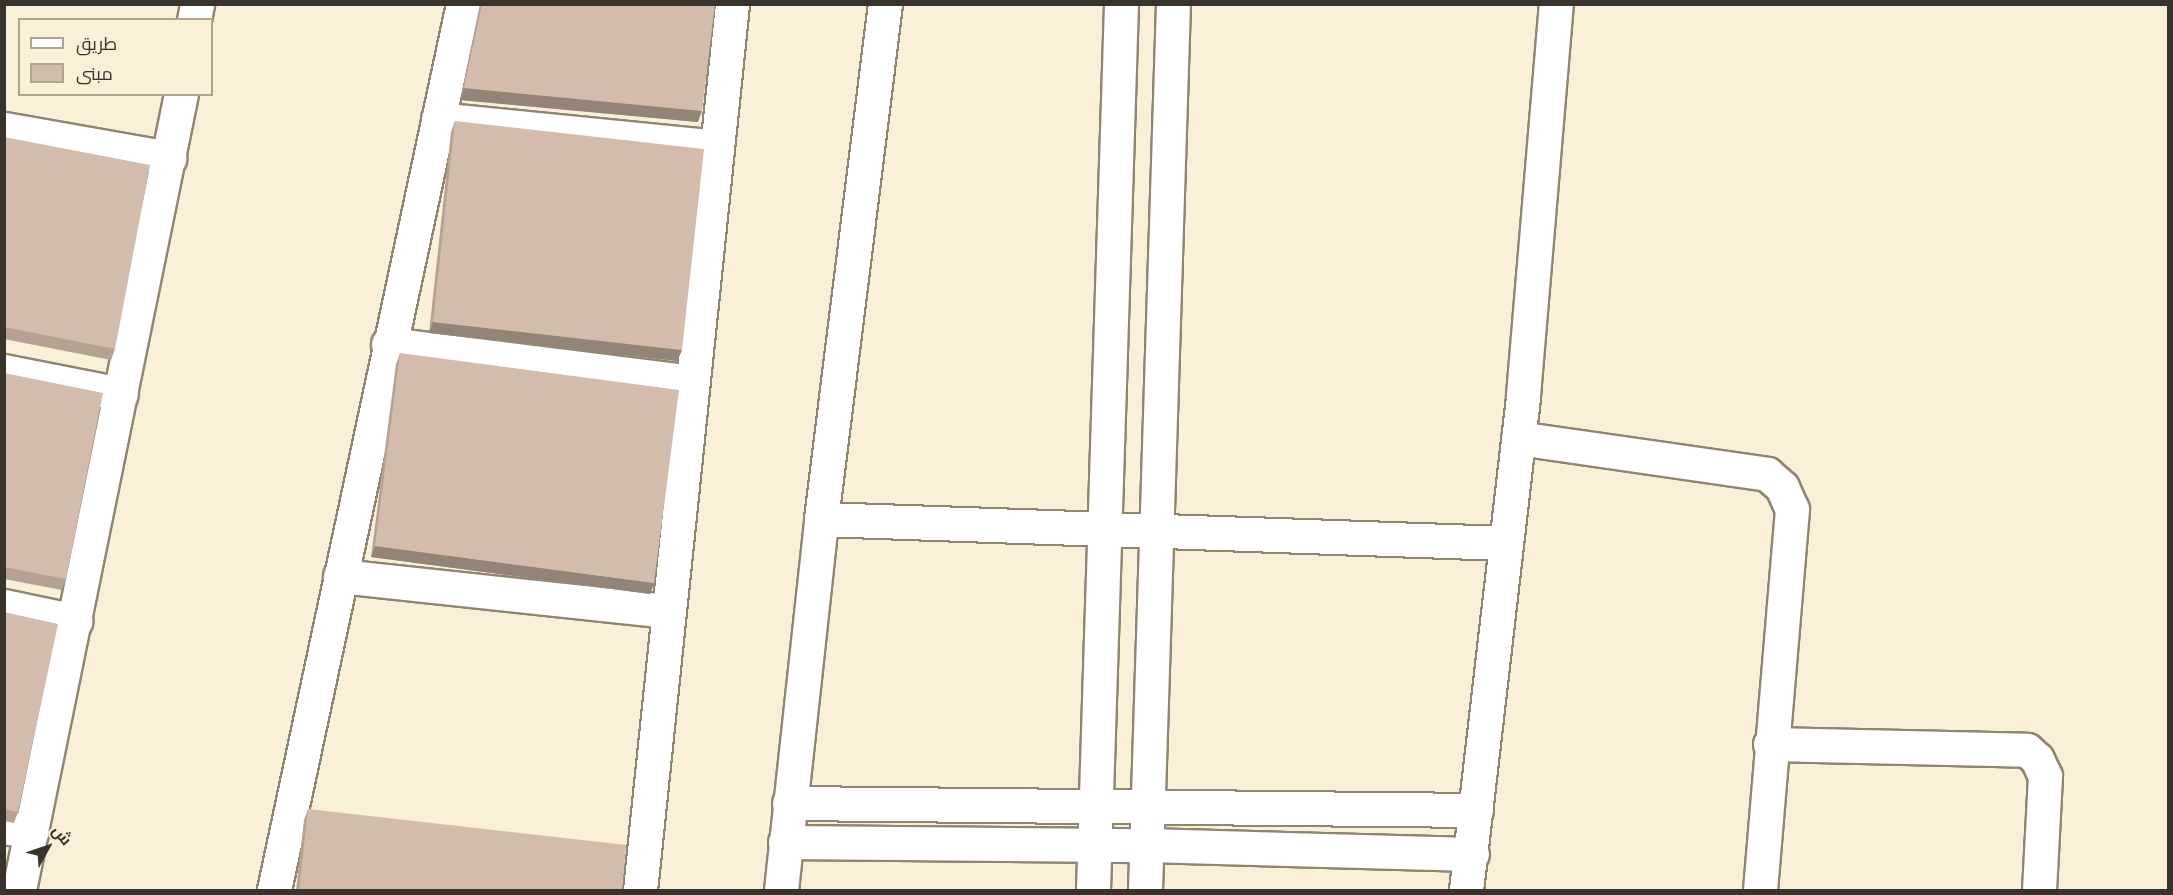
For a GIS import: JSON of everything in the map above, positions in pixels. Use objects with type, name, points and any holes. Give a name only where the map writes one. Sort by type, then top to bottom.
[{"type":"street","points":[[274,891],[388,344],[463,4]]},
{"type":"street","points":[[640,891],[732,4]]},
{"type":"street","points":[[781,891],[821,519],[885,4]]},
{"type":"street","points":[[1093,891],[1120,4]]},
{"type":"street","points":[[1145,891],[1173,4]]},
{"type":"street","points":[[1466,891],[1518,438],[1556,4]]},
{"type":"street","points":[[19,891],[18,830],[75,621],[180,96]]},
{"type":"street","points":[[438,119],[717,147]]},
{"type":"street","points":[[4,129],[169,158]]},
{"type":"street","points":[[388,344],[692,382]]},
{"type":"street","points":[[4,371],[121,394]]},
{"type":"street","points":[[1518,438],[1767,474],[1782,487],[1792,509],[1770,744],[1760,891]]},
{"type":"street","points":[[821,519],[1158,529],[1506,543]]},
{"type":"street","points":[[339,576],[668,611]]},
{"type":"street","points":[[4,606],[75,621]]},
{"type":"street","points":[[1770,744],[2027,750],[2037,759],[2045,776],[2039,891]]},
{"type":"street","points":[[789,803],[1097,808],[1476,810]]},
{"type":"street","points":[[292,808],[327,812]]},
{"type":"street","points":[[785,842],[1095,847],[1146,845],[1472,854]]},
{"type":"street","points":[[609,844],[644,848]]},
{"type":"building","points":[[482,4],[715,4],[702,111],[464,88]]},
{"type":"building","points":[[455,121],[704,149],[682,350],[433,322]]},
{"type":"building","points":[[4,137],[150,165],[115,349],[4,327]]},
{"type":"building","points":[[400,353],[679,390],[654,583],[375,546]]},
{"type":"building","points":[[4,373],[103,393],[66,579],[4,567]]},
{"type":"building","points":[[4,612],[58,624],[18,812],[4,809]]},
{"type":"building","points":[[308,809],[626,845],[622,891],[299,891]]}]
